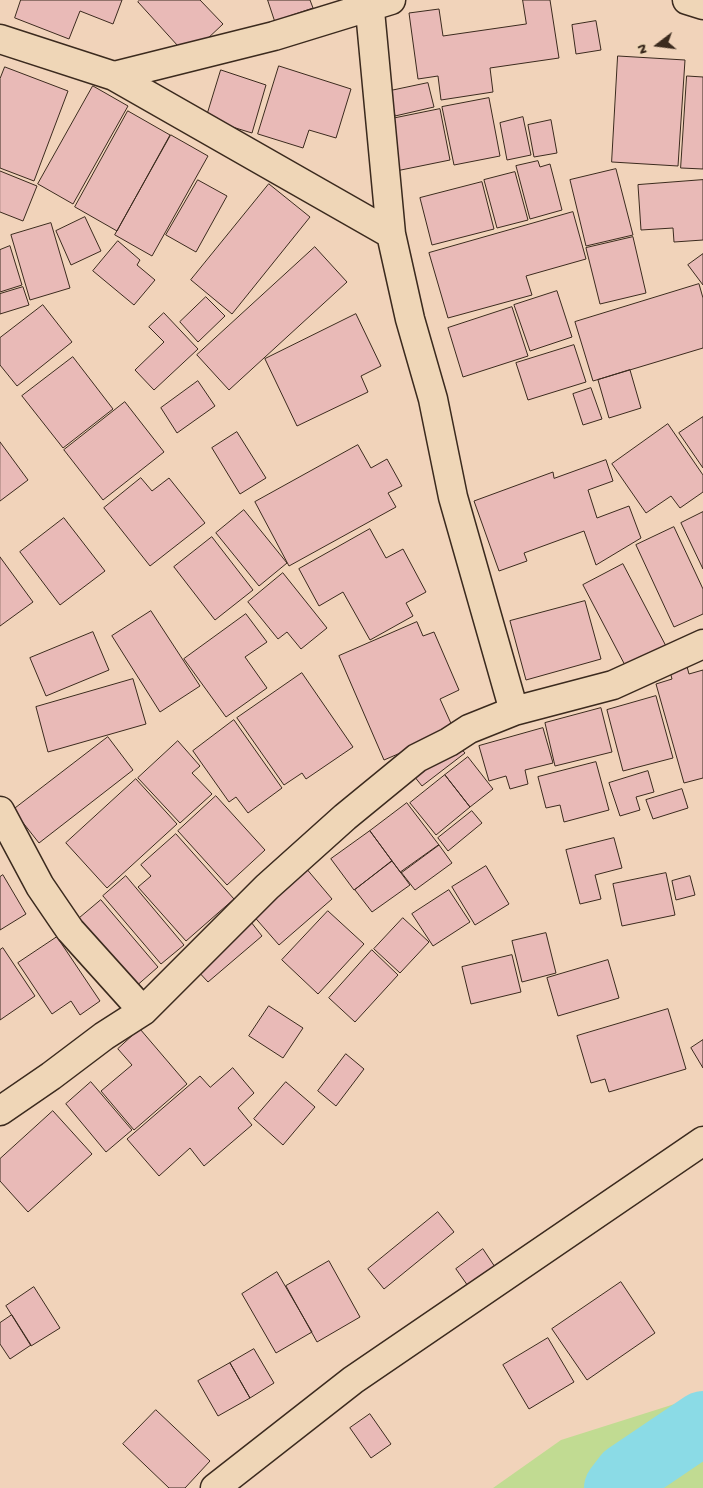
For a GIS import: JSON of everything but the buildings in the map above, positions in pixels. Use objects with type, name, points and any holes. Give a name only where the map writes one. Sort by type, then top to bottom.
[{"type":"street","points":[[687,0],[703,5]]},
{"type":"street","points":[[114,76],[274,36],[377,2],[391,234],[410,319],[432,399],[453,497],[514,710]]},
{"type":"street","points":[[0,39],[114,76],[391,234]]},
{"type":"street","points":[[0,1111],[104,1036],[143,1011],[267,887],[417,758],[449,742],[469,728],[514,710],[613,685],[703,644]]},
{"type":"street","points":[[0,811],[40,886],[70,930],[143,1011]]},
{"type":"street","points":[[215,1488],[353,1380],[703,1141]]},
{"type":"green space","points":[[703,1395],[703,1488],[493,1488],[561,1440]]},
{"type":"waterway","points":[[616,1488],[626,1475],[703,1423]]}]
